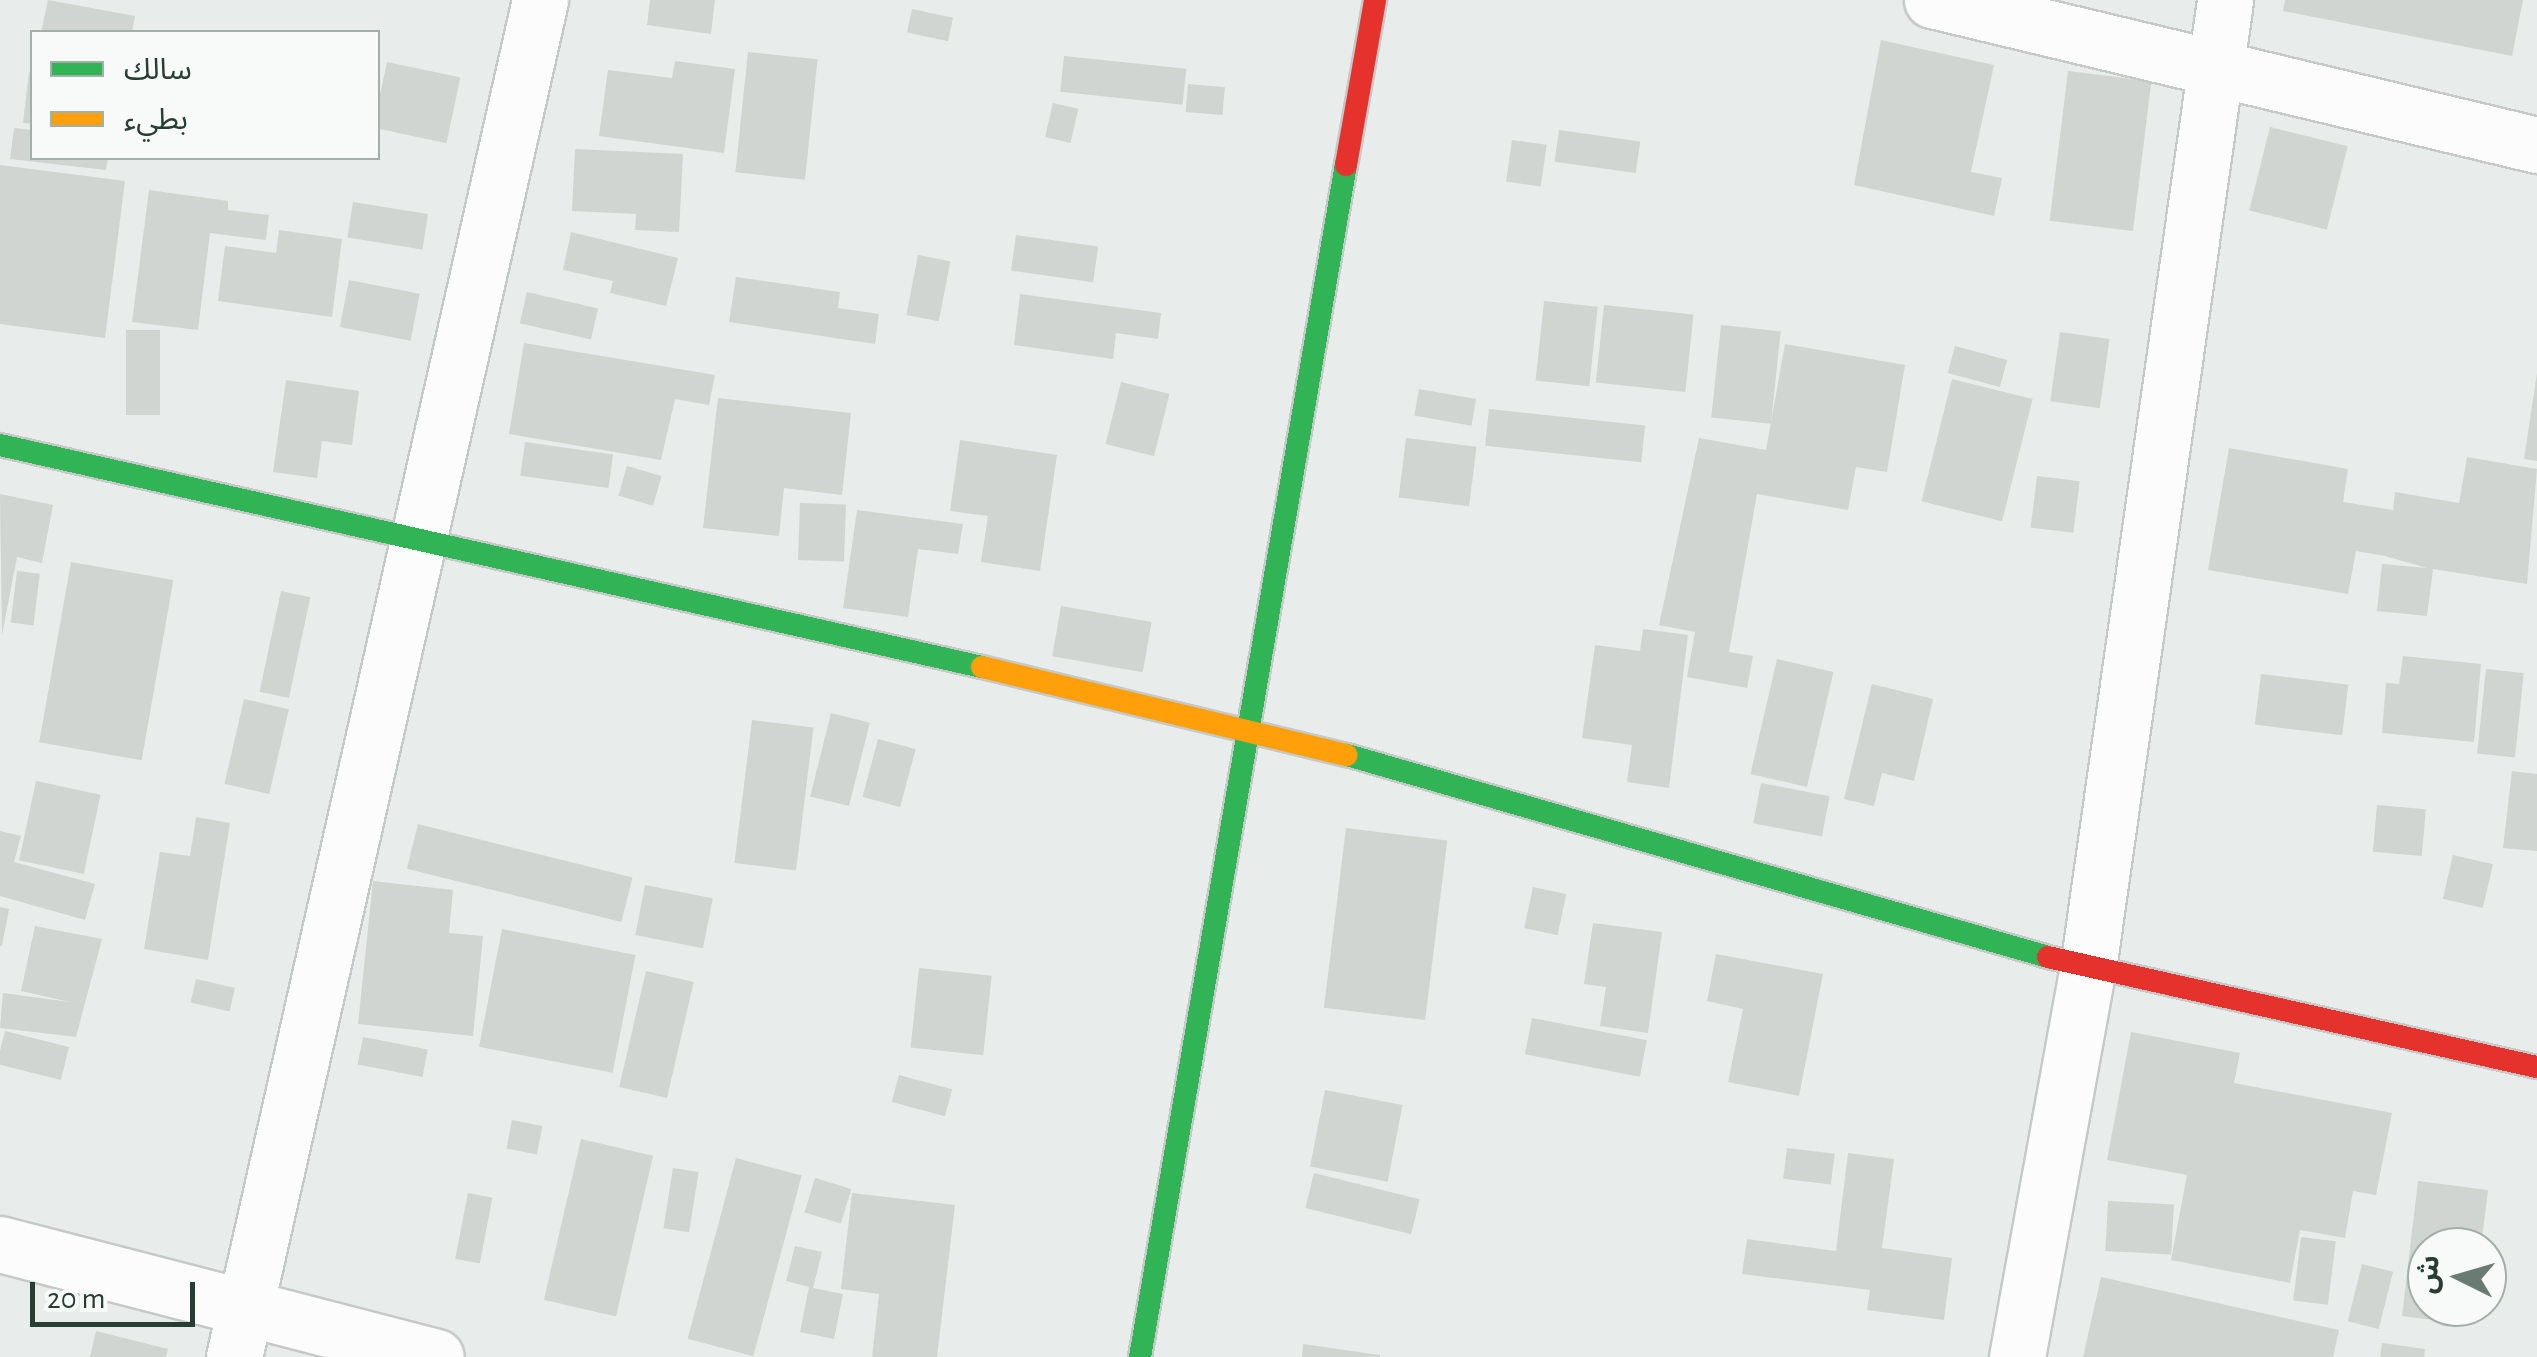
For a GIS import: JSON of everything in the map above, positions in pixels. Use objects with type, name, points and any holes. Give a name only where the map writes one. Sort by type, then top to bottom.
[{"type":"street","points":[[239,1334],[540,0]]},
{"type":"street","points":[[1140,1357],[1252,728],[1375,0]]},
{"type":"street","points":[[1932,0],[2537,145]]},
{"type":"street","points":[[2017,1357],[2088,968],[2224,0]]},
{"type":"street","points":[[0,445],[1252,728],[2088,968],[2537,1067]]},
{"type":"street","points":[[0,1244],[239,1334],[436,1357]]},
{"type":"building","points":[[48,0],[135,16],[132,30],[41,30]]},
{"type":"building","points":[[650,0],[715,0],[711,34],[647,25]]},
{"type":"building","points":[[2285,0],[2523,0],[2512,56],[2283,11]]},
{"type":"building","points":[[912,9],[953,18],[948,41],[907,32]]},
{"type":"building","points":[[1881,40],[1994,65],[1971,172],[2002,178],[1994,216],[1854,185]]},
{"type":"building","points":[[748,52],[818,59],[805,180],[735,172]]},
{"type":"building","points":[[1064,56],[1186,69],[1183,105],[1060,92]]},
{"type":"building","points":[[675,61],[735,69],[724,153],[599,136],[608,70],[672,78]]},
{"type":"building","points":[[387,62],[460,78],[446,143],[380,129],[380,95]]},
{"type":"building","points":[[2068,71],[2151,81],[2133,231],[2050,221]]},
{"type":"building","points":[[29,72],[30,124],[23,123]]},
{"type":"building","points":[[1188,84],[1225,87],[1222,115],[1186,112]]},
{"type":"building","points":[[1053,103],[1078,109],[1070,143],[1045,137]]},
{"type":"building","points":[[2270,127],[2348,146],[2327,230],[2249,210]]},
{"type":"building","points":[[14,128],[30,130],[30,160],[108,160],[106,170],[10,159]]},
{"type":"building","points":[[1559,130],[1640,141],[1636,173],[1555,162]]},
{"type":"building","points":[[1512,140],[1547,145],[1541,186],[1506,182]]},
{"type":"building","points":[[575,149],[683,154],[679,232],[635,230],[636,214],[572,211]]},
{"type":"building","points":[[0,165],[125,181],[105,338],[0,324]]},
{"type":"building","points":[[149,190],[228,201],[228,210],[269,215],[266,240],[210,233],[198,330],[132,322]]},
{"type":"building","points":[[353,202],[428,214],[422,249],[347,238]]},
{"type":"building","points":[[279,230],[342,239],[332,317],[218,301],[225,246],[276,253]]},
{"type":"building","points":[[571,232],[678,258],[666,306],[610,293],[613,281],[563,270]]},
{"type":"building","points":[[1016,235],[1098,247],[1093,282],[1011,271]]},
{"type":"building","points":[[918,255],[950,261],[939,321],[906,315]]},
{"type":"building","points":[[736,277],[840,292],[838,308],[879,314],[875,344],[729,322]]},
{"type":"building","points":[[349,280],[420,294],[411,341],[340,327]]},
{"type":"building","points":[[527,292],[598,308],[591,340],[520,323]]},
{"type":"building","points":[[1020,294],[1161,313],[1158,339],[1116,333],[1113,359],[1014,345]]},
{"type":"building","points":[[1544,301],[1598,307],[1589,386],[1536,381]]},
{"type":"building","points":[[1604,305],[1694,314],[1685,392],[1596,383]]},
{"type":"building","points":[[1721,325],[1781,331],[1771,424],[1711,417]]},
{"type":"building","points":[[126,330],[160,330],[160,415],[126,415]]},
{"type":"building","points":[[2060,332],[2110,339],[2100,408],[2050,401]]},
{"type":"building","points":[[524,343],[715,375],[709,405],[675,399],[661,460],[509,434]]},
{"type":"building","points":[[1785,344],[1905,365],[1887,472],[1856,467],[1848,510],[1757,494],[1729,652],[1753,656],[1747,688],[1687,677],[1695,632],[1659,625],[1699,438],[1766,450]]},
{"type":"building","points":[[1955,346],[2007,360],[2000,387],[1948,373]]},
{"type":"building","points":[[2537,373],[2537,461],[2524,459]]},
{"type":"building","points":[[1952,379],[2033,399],[2002,521],[1922,501]]},
{"type":"building","points":[[286,380],[359,391],[352,445],[322,441],[317,478],[273,472]]},
{"type":"building","points":[[1121,382],[1170,394],[1154,456],[1106,444]]},
{"type":"building","points":[[1419,389],[1476,399],[1471,426],[1414,416]]},
{"type":"building","points":[[718,398],[851,413],[842,495],[784,488],[779,536],[703,528]]},
{"type":"building","points":[[1489,409],[1645,425],[1641,462],[1485,446]]},
{"type":"building","points":[[1406,438],[1476,447],[1469,506],[1399,498]]},
{"type":"building","points":[[960,440],[1057,455],[1040,571],[981,562],[988,516],[950,511]]},
{"type":"building","points":[[525,442],[613,454],[608,488],[520,476]]},
{"type":"building","points":[[2229,448],[2348,469],[2343,502],[2393,510],[2395,492],[2459,503],[2467,457],[2537,469],[2527,584],[2433,569],[2427,616],[2377,611],[2382,564],[2427,568],[2385,556],[2356,551],[2348,594],[2208,570]]},
{"type":"building","points":[[627,466],[662,476],[653,506],[618,496]]},
{"type":"building","points":[[2037,476],[2080,481],[2073,533],[2031,528]]},
{"type":"building","points":[[0,494],[53,505],[42,563],[17,557],[2,635]]},
{"type":"building","points":[[800,503],[846,505],[844,562],[798,560]]},
{"type":"building","points":[[857,510],[963,524],[958,554],[918,549],[908,617],[843,608]]},
{"type":"building","points":[[71,562],[173,580],[142,760],[39,742]]},
{"type":"building","points":[[17,571],[40,574],[33,625],[11,623]]},
{"type":"building","points":[[281,591],[310,597],[289,698],[260,692]]},
{"type":"building","points":[[1061,606],[1152,622],[1143,672],[1052,656]]},
{"type":"building","points":[[1643,629],[1688,635],[1669,788],[1627,782],[1632,745],[1582,738],[1595,645],[1640,651]]},
{"type":"building","points":[[2403,656],[2481,664],[2474,742],[2382,733],[2386,683],[2399,684]]},
{"type":"building","points":[[1777,659],[1834,672],[1807,787],[1750,774]]},
{"type":"building","points":[[2486,669],[2524,673],[2515,758],[2477,754]]},
{"type":"building","points":[[2261,674],[2348,685],[2342,735],[2255,725]]},
{"type":"building","points":[[1872,684],[1933,699],[1914,781],[1882,773],[1874,806],[1844,799]]},
{"type":"building","points":[[244,699],[289,709],[269,794],[224,784]]},
{"type":"building","points":[[831,713],[870,723],[849,806],[810,796]]},
{"type":"building","points":[[752,720],[814,728],[796,870],[734,863]]},
{"type":"building","points":[[878,739],[916,749],[900,807],[862,797]]},
{"type":"building","points":[[2512,771],[2537,774],[2537,851],[2503,848]]},
{"type":"building","points":[[36,781],[101,795],[84,874],[19,860]]},
{"type":"building","points":[[1761,783],[1830,796],[1822,837],[1753,823]]},
{"type":"building","points":[[2377,805],[2426,809],[2422,856],[2373,852]]},
{"type":"building","points":[[196,817],[230,823],[208,960],[144,949],[160,852],[190,856]]},
{"type":"building","points":[[418,824],[632,877],[621,922],[407,869]]},
{"type":"building","points":[[1346,828],[1447,840],[1425,1020],[1324,1008]]},
{"type":"building","points":[[0,831],[21,836],[14,862],[95,884],[85,920],[0,896]]},
{"type":"building","points":[[2453,855],[2493,864],[2483,908],[2443,899]]},
{"type":"building","points":[[373,881],[453,890],[449,933],[483,936],[473,1036],[358,1024]]},
{"type":"building","points":[[645,885],[713,898],[703,948],[635,935]]},
{"type":"building","points":[[1533,887],[1566,894],[1558,935],[1524,928]]},
{"type":"building","points":[[0,907],[9,909],[2,946],[0,946]]},
{"type":"building","points":[[1593,923],[1662,932],[1648,1033],[1600,1026],[1606,987],[1584,984]]},
{"type":"building","points":[[35,926],[102,939],[76,1037],[0,1028],[3,993],[70,1002],[21,991]]},
{"type":"building","points":[[502,929],[636,955],[613,1073],[479,1047]]},
{"type":"building","points":[[1716,954],[1823,974],[1799,1096],[1728,1082],[1743,1009],[1707,1001]]},
{"type":"building","points":[[919,968],[992,976],[983,1055],[911,1048]]},
{"type":"building","points":[[646,971],[694,982],[667,1098],[619,1087]]},
{"type":"building","points":[[196,979],[235,988],[230,1011],[191,1002]]},
{"type":"building","points":[[1532,1018],[1647,1040],[1640,1077],[1525,1054]]},
{"type":"building","points":[[5,1031],[69,1047],[61,1080],[0,1065]]},
{"type":"building","points":[[2131,1032],[2240,1053],[2234,1083],[2392,1113],[2376,1195],[2353,1191],[2345,1238],[2300,1230],[2290,1283],[2171,1260],[2187,1175],[2107,1160]]},
{"type":"building","points":[[363,1037],[428,1050],[422,1077],[358,1064]]},
{"type":"building","points":[[899,1075],[952,1089],[945,1116],[892,1102]]},
{"type":"building","points":[[1325,1090],[1403,1105],[1388,1182],[1310,1167]]},
{"type":"building","points":[[512,1120],[542,1126],[537,1154],[506,1148]]},
{"type":"building","points":[[581,1139],[653,1156],[616,1316],[544,1300]]},
{"type":"building","points":[[1787,1148],[1835,1154],[1831,1185],[1783,1179]]},
{"type":"building","points":[[1848,1153],[1894,1159],[1882,1248],[1952,1258],[1944,1320],[1867,1310],[1870,1290],[1742,1274],[1747,1239],[1836,1251]]},
{"type":"building","points":[[736,1158],[802,1176],[753,1356],[688,1339]]},
{"type":"building","points":[[673,1168],[699,1172],[689,1232],[663,1228]]},
{"type":"building","points":[[1314,1173],[1420,1199],[1411,1234],[1305,1208]]},
{"type":"building","points":[[815,1178],[851,1189],[841,1224],[804,1212]]},
{"type":"building","points":[[2418,1181],[2488,1190],[2483,1227],[2413,1227]]},
{"type":"building","points":[[468,1193],[493,1198],[480,1264],[455,1259]]},
{"type":"building","points":[[852,1193],[955,1205],[937,1357],[872,1357],[879,1294],[841,1289]]},
{"type":"building","points":[[2108,1201],[2174,1204],[2171,1254],[2105,1251]]},
{"type":"building","points":[[2301,1237],[2336,1241],[2328,1305],[2293,1301]]},
{"type":"building","points":[[795,1246],[822,1252],[813,1288],[843,1294],[834,1339],[800,1332],[809,1287],[786,1281]]},
{"type":"building","points":[[2362,1264],[2393,1272],[2379,1329],[2348,1321]]},
{"type":"building","points":[[2407,1274],[2407,1317],[2402,1316]]},
{"type":"building","points":[[2101,1277],[2339,1330],[2333,1357],[2083,1357]]},
{"type":"building","points":[[96,1331],[168,1349],[166,1357],[90,1357]]},
{"type":"building","points":[[2382,1343],[2425,1349],[2424,1357],[2380,1357]]},
{"type":"building","points":[[1303,1344],[1380,1355],[1380,1357],[1302,1357]]},
{"type":"traffic: fast","points":[[1140,1357],[1346,165]]},
{"type":"traffic: fast","points":[[0,445],[982,667]]},
{"type":"traffic: fast","points":[[1347,755],[2048,957]]},
{"type":"traffic: slow","points":[[982,667],[1347,755]]},
{"type":"traffic: jam","points":[[1346,165],[1375,0]]},
{"type":"traffic: jam","points":[[2048,957],[2537,1067]]}]
